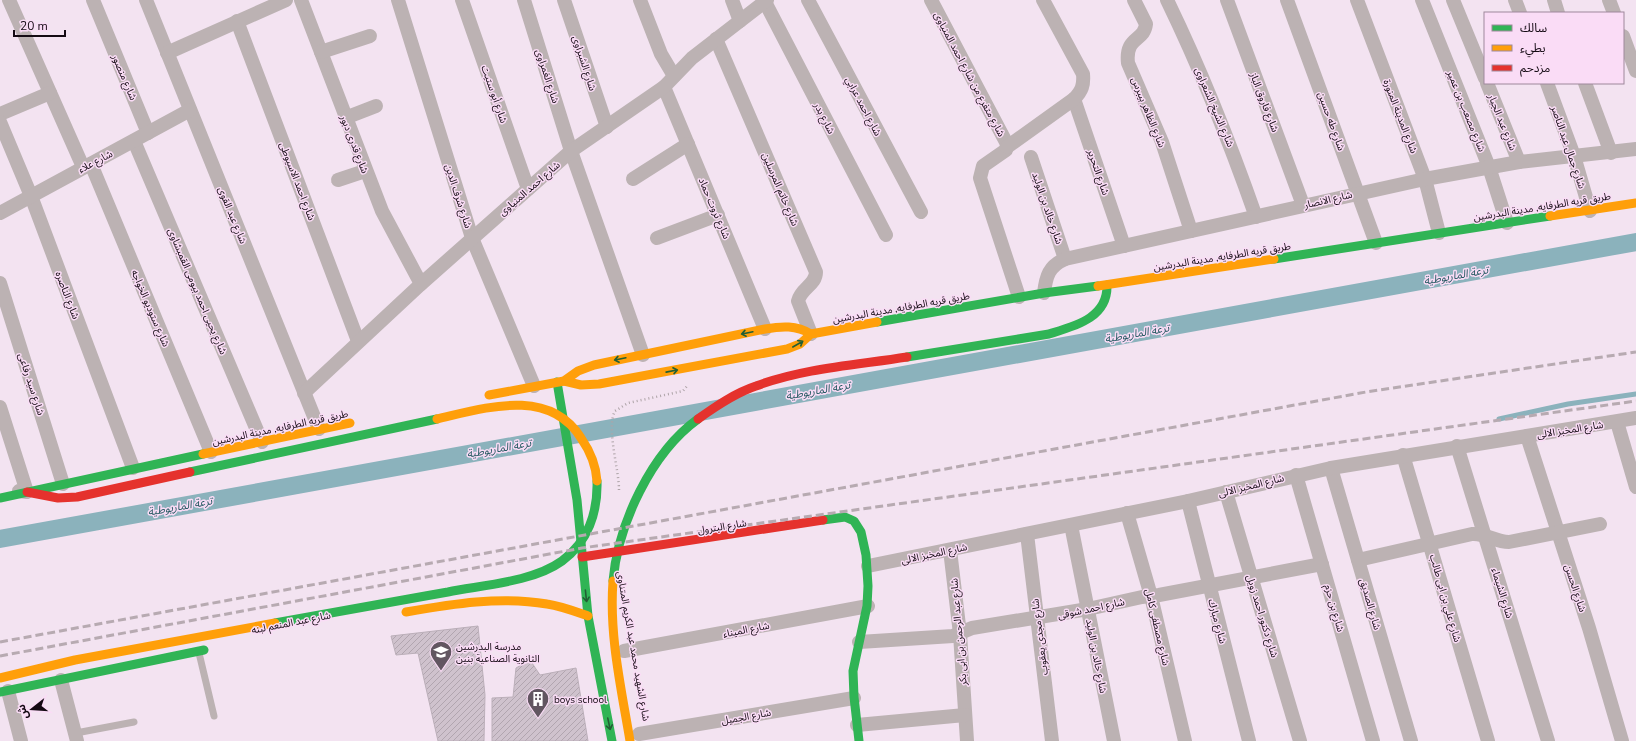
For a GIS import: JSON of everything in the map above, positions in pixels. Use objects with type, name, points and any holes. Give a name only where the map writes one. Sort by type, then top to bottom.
[{"type":"main road","name":"طريق قريه الطرفايه, مدينة البدرشين","points":[[561,381],[581,385],[599,384],[794,347],[811,334],[1019,297],[1107,285],[1590,211],[1636,202]]},
{"type":"main road","points":[[636,739],[613,634],[611,607],[613,577],[618,548],[625,523],[636,496],[654,466],[679,437],[700,419],[723,403],[754,387],[793,375],[1049,334],[1075,326],[1100,310],[1107,298],[1107,285]]},
{"type":"main road","name":"طريق قريه الطرفايه, مدينة البدرشين","points":[[480,397],[561,381],[578,371],[594,365],[765,329],[791,326],[805,330],[811,334]]},
{"type":"main road","points":[[561,381],[563,413],[577,500],[588,616],[612,741]]},
{"type":"main road","points":[[0,678],[75,660],[512,580],[538,572],[562,560],[577,547],[588,531],[595,513],[598,494],[597,474],[592,456],[582,438],[569,424],[553,413],[535,406],[518,404],[487,407],[77,497],[58,498],[27,492]]},
{"type":"main road","name":"طريق قريه الطرفايه, مدينة البدرشين","points":[[0,498],[133,468],[357,422]]},
{"type":"main road","name":"شارع البترول","points":[[582,557],[607,555],[845,517],[851,519],[860,528],[868,566]]},
{"type":"main road","name":"شارع الشهيد محمد عبد الكريم المتناوى","points":[[607,555],[624,651],[636,739]]},
{"type":"main road","points":[[859,741],[854,698],[853,671],[868,606],[868,566]]},
{"type":"main road","points":[[396,614],[499,601],[521,601],[542,603],[588,616]]},
{"type":"main road","points":[[4,692],[214,648]]},
{"type":"street","name":"شارع ستوديو الخواجه","points":[[9,0],[50,93],[87,166],[211,452]]},
{"type":"street","name":"شارع منصور","points":[[93,0],[148,133]]},
{"type":"street","name":"شارع عبد القوى","points":[[146,0],[319,429]]},
{"type":"street","points":[[167,53],[286,0]]},
{"type":"street","name":"شارع قدرى دبور","points":[[302,0],[365,172],[394,236],[420,284]]},
{"type":"street","name":"شارع شرف الدين","points":[[398,0],[472,238],[534,386]]},
{"type":"street","name":"شارع أبو ستيت","points":[[462,0],[528,189]]},
{"type":"street","name":"شارع الغمراوى","points":[[524,0],[572,151],[643,355]]},
{"type":"street","name":"شارع الشبراوى","points":[[564,0],[607,127]]},
{"type":"street","points":[[640,0],[661,54],[674,76]]},
{"type":"street","points":[[732,0],[740,21]]},
{"type":"street","name":"شارع احمد عرابي","points":[[808,0],[921,212]]},
{"type":"street","name":"شارع متفرع من شارع احمد المنياوى","points":[[931,0],[1006,140],[1007,147],[983,166],[980,178],[1019,297]]},
{"type":"street","points":[[1007,147],[1074,99],[1081,92],[1084,83],[1083,74],[1043,0]]},
{"type":"street","name":"شارع الظاهر بيبرس","points":[[1134,0],[1146,24],[1143,32],[1130,44],[1128,50],[1128,63],[1162,142],[1191,231]]},
{"type":"street","name":"شارع الشيخ الشعراوى","points":[[1167,0],[1211,96],[1256,217]]},
{"type":"street","name":"شارع فاروق الباز","points":[[1227,0],[1303,205]]},
{"type":"street","name":"شارع طه حسين","points":[[1287,0],[1376,243]]},
{"type":"street","name":"شارع المدينة المنورة","points":[[1357,0],[1425,179],[1439,233]]},
{"type":"street","name":"شارع مصعب بن عمير","points":[[1422,0],[1489,167],[1507,223]]},
{"type":"street","points":[[1453,0],[1484,76]]},
{"type":"street","points":[[1515,0],[1520,12]]},
{"type":"street","points":[[1554,0],[1558,12]]},
{"type":"street","points":[[1609,0],[1614,12]]},
{"type":"street","name":"شارع احمد المنياوى","points":[[304,393],[420,284],[572,151],[664,87],[692,58],[766,1]]},
{"type":"street","name":"شارع بدر","points":[[766,1],[886,235]]},
{"type":"street","name":"شارع احمد الاسيوطى","points":[[238,21],[358,341]]},
{"type":"street","points":[[321,52],[370,36]]},
{"type":"street","name":"شارع خاتم المرسلين","points":[[716,39],[816,272],[814,280],[801,292],[798,301],[811,334]]},
{"type":"street","points":[[1624,39],[1636,71]]},
{"type":"street","name":"شارع عبد الجبار","points":[[1487,84],[1519,162]]},
{"type":"street","name":"شارع جمال عبد الناصر","points":[[1547,84],[1574,156],[1590,211]]},
{"type":"street","points":[[1585,84],[1611,152]]},
{"type":"street","name":"شارع ثروت حماد","points":[[664,87],[765,329]]},
{"type":"street","points":[[0,114],[50,93]]},
{"type":"street","name":"شارع التحرير","points":[[1074,99],[1124,246]]},
{"type":"street","points":[[345,118],[376,106]]},
{"type":"street","name":"شارع علاء","points":[[0,212],[190,110]]},
{"type":"street","name":"شارع الناصره","points":[[0,122],[31,196],[133,468]]},
{"type":"street","name":"شارع يحيى احمد بيومى القمبشاوى","points":[[134,141],[262,442]]},
{"type":"street","points":[[633,179],[688,144]]},
{"type":"street","name":"شارع الانصار","points":[[1044,293],[1046,278],[1052,267],[1066,259],[1256,217],[1358,192],[1425,179],[1519,162],[1636,149]]},
{"type":"street","name":"شارع خالد بن الوليد","points":[[1031,157],[1066,259]]},
{"type":"street","points":[[338,180],[365,172]]},
{"type":"street","points":[[657,238],[718,215]]},
{"type":"street","name":"شارع سيد رفاعى","points":[[0,283],[64,484]]},
{"type":"street","points":[[0,407],[27,492],[0,489]]},
{"type":"street","name":"شارع المخبز الالى","points":[[868,566],[1188,501],[1331,468],[1456,446],[1636,418]]},
{"type":"street","points":[[1617,422],[1636,487]]},
{"type":"street","name":"شارع الحسن","points":[[1526,436],[1589,628],[1622,741]]},
{"type":"street","name":"شارع الشيماء","points":[[1456,446],[1486,535],[1548,741]]},
{"type":"street","name":"شارع علي بن ابى طالب","points":[[1403,455],[1488,741]]},
{"type":"street","name":"شارع الصديق","points":[[1331,468],[1412,741]]},
{"type":"street","name":"شارع بن حزم","points":[[1296,475],[1373,741]]},
{"type":"street","name":"شارع دكتور احمد زويل","points":[[1226,492],[1300,741]]},
{"type":"street","name":"شارع مبارك","points":[[1188,501],[1249,741]]},
{"type":"street","name":"شارع مصطفى كامل","points":[[1127,513],[1151,596],[1185,741]]},
{"type":"street","points":[[1358,560],[1472,534],[1486,535],[1499,541],[1509,542],[1600,524]]},
{"type":"street","name":"شارع خالد بن الوليد","points":[[1071,525],[1114,741]]},
{"type":"street","name":"شارع مجدى يعقوب","points":[[1027,534],[1052,741]]},
{"type":"street","name":"شارع عبد الرحمن بن ابى بكر","points":[[950,550],[960,634],[964,715],[967,741]]},
{"type":"street","name":"شارع احمد شوقى","points":[[859,642],[953,636],[972,628],[1088,610],[1142,597],[1322,564]]},
{"type":"street","name":"شارع الميناء","points":[[624,651],[868,606]]},
{"type":"street","points":[[61,680],[76,737]]},
{"type":"street","points":[[4,692],[21,741]]},
{"type":"street","name":"شارع الجميل","points":[[636,739],[854,698]]},
{"type":"street","points":[[857,726],[964,715]]},
{"type":"lane","points":[[198,651],[214,716]]},
{"type":"lane","points":[[76,737],[134,722]]},
{"type":"building","points":[[478,626],[485,695],[484,741],[438,741],[418,653],[396,655],[391,636]]},
{"type":"building","name":"boys school","points":[[530,660],[540,675],[576,668],[588,741],[492,741],[492,698],[513,697],[516,668]]},
{"type":"waterway","name":"ترعة الماريوطية","points":[[0,539],[1636,242]]},
{"type":"waterway","points":[[1499,419],[1568,404],[1636,394]]},
{"type":"railway","points":[[0,642],[1366,392],[1636,352]]},
{"type":"railway","points":[[0,656],[582,548],[1636,401]]},
{"type":"traffic: fast","points":[[1274,259],[1550,216]]},
{"type":"traffic: fast","points":[[907,357],[1049,334],[1069,328],[1079,324],[1096,313],[1106,296],[1107,285]]},
{"type":"traffic: fast","points":[[877,322],[1044,293],[1098,286]]},
{"type":"traffic: fast","points":[[557,382],[577,500],[588,616],[612,741]]},
{"type":"traffic: fast","points":[[190,472],[437,419]]},
{"type":"traffic: fast","points":[[613,581],[616,559],[622,536],[640,491],[652,470],[666,451],[681,433],[698,419]]},
{"type":"traffic: fast","points":[[0,498],[203,454]]},
{"type":"traffic: fast","points":[[275,623],[507,582],[537,574],[562,561],[579,545],[585,536],[590,526],[596,504],[597,481]]},
{"type":"traffic: fast","points":[[823,520],[845,517],[854,521],[861,532],[866,555],[868,586],[867,606],[853,671],[854,697],[859,741]]},
{"type":"traffic: fast","points":[[0,692],[204,650]]},
{"type":"traffic: slow","points":[[1550,216],[1636,203]]},
{"type":"traffic: slow","points":[[1098,286],[1274,259]]},
{"type":"traffic: slow","points":[[564,381],[581,385],[599,384],[787,349],[800,344],[811,334],[877,322]]},
{"type":"traffic: slow","points":[[489,395],[564,381],[578,371],[594,365],[765,329],[789,327],[800,329],[811,334]]},
{"type":"traffic: slow","points":[[437,419],[475,410],[515,405],[534,407],[552,412],[568,422],[581,438],[590,453],[594,464],[597,481]]},
{"type":"traffic: slow","points":[[203,454],[350,423]]},
{"type":"traffic: slow","points":[[613,581],[612,601],[614,641],[630,741]]},
{"type":"traffic: slow","points":[[406,612],[476,602],[512,601],[552,605],[588,616]]},
{"type":"traffic: slow","points":[[0,678],[75,660],[275,623]]},
{"type":"traffic: jam","points":[[698,419],[733,396],[774,380],[812,371],[907,357]]},
{"type":"traffic: jam","points":[[27,492],[58,498],[77,497],[190,472]]},
{"type":"traffic: jam","points":[[582,557],[823,520]]},
{"type":"place","name":"مدرسة البدرشين الثانوية الصناعية بنين","points":[[441,672]]},
{"type":"place","name":"boys school","points":[[538,718]]}]
